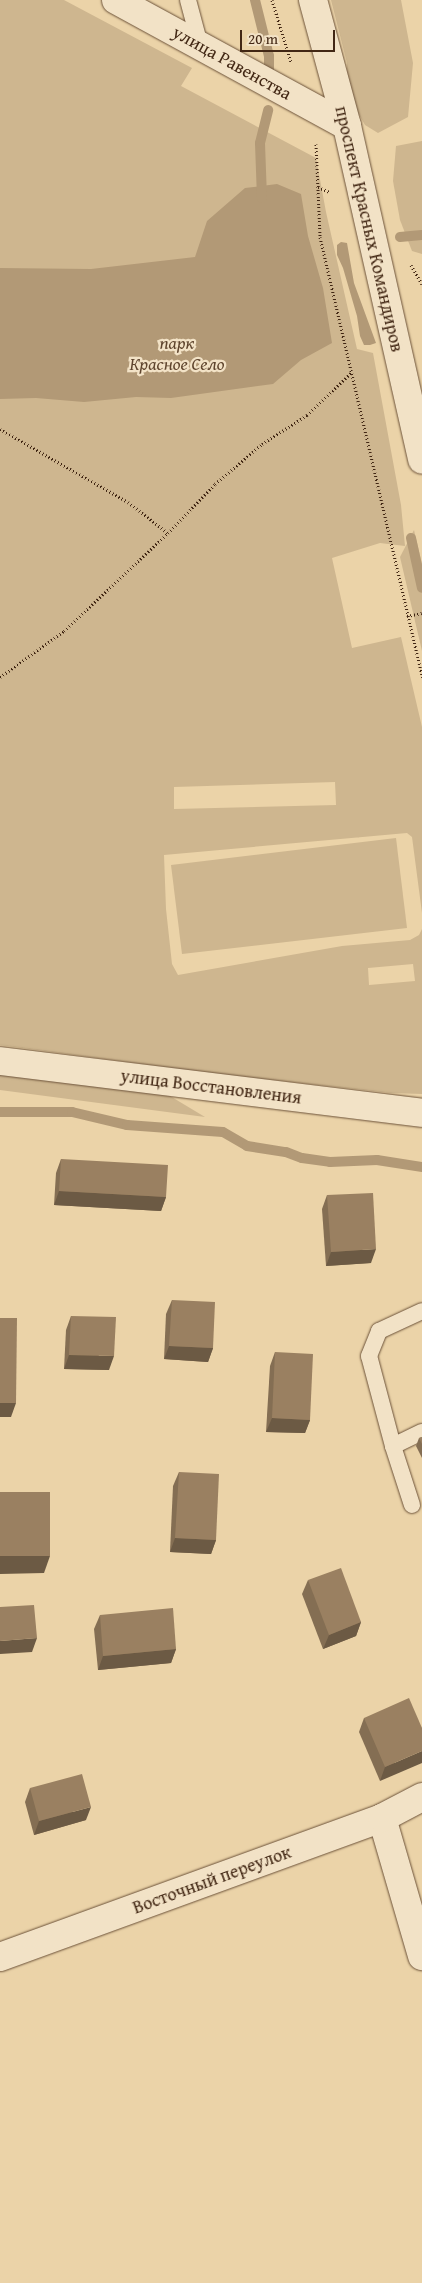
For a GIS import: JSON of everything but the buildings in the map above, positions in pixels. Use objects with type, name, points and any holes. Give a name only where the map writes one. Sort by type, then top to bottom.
[{"type":"street","name":"улица Равенства","points":[[116,0],[347,126]]},
{"type":"street","name":"проспект Красных Командиров","points":[[313,0],[347,126],[422,460]]},
{"type":"street","name":"улица Восстановления","points":[[0,1061],[422,1112]]},
{"type":"street","name":"Восточный переулок","points":[[0,1957],[382,1818],[422,1797]]},
{"type":"street","points":[[382,1818],[422,1956]]},
{"type":"lane","points":[[188,0],[200,45]]},
{"type":"lane","points":[[412,1505],[393,1446],[369,1356],[379,1331],[422,1311]]},
{"type":"lane","points":[[393,1446],[422,1432]]},
{"type":"path","points":[[272,0],[316,137],[320,237],[422,677]]},
{"type":"path","points":[[0,676],[64,631],[168,533],[215,484],[262,444],[306,415],[351,373]]},
{"type":"path","points":[[0,429],[128,502],[168,533]]},
{"type":"path","points":[[407,616],[420,613]]},
{"type":"green space","name":"парк Красное Село","points":[[0,0],[64,0],[192,68],[181,86],[316,158],[326,212],[357,349],[373,353],[401,505],[405,546],[380,543],[332,558],[352,648],[401,637],[422,727],[422,913],[412,837],[407,833],[164,855],[166,909],[172,964],[178,975],[342,946],[410,940],[419,935],[422,929],[422,1094],[391,1093],[209,1073],[0,1045]],"holes":[[[335,782],[336,805],[174,809],[174,787]],[[413,964],[415,981],[369,985],[368,968]]]},
{"type":"green space","points":[[331,0],[401,0],[413,63],[408,117],[378,133],[365,125],[346,92],[347,63]]},
{"type":"green space","points":[[422,141],[422,254],[412,251],[400,220],[393,181],[396,146]]},
{"type":"green space","points":[[414,530],[422,564],[422,651],[400,557]]},
{"type":"green space","points":[[396,838],[407,928],[182,954],[171,865]]},
{"type":"green space","points":[[0,1073],[160,1090],[205,1117],[0,1090]]},
{"type":"shaded area","points":[[277,184],[301,194],[308,236],[323,288],[332,343],[301,360],[273,384],[171,398],[136,397],[84,402],[36,398],[0,399],[0,268],[91,269],[195,257],[207,221],[245,188]]},
{"type":"shaded area","points":[[341,242],[347,243],[354,283],[376,343],[370,345],[364,345],[360,336],[357,316],[343,268],[337,255],[337,245]]},
{"type":"waterway","points":[[255,0],[269,56],[269,76]]},
{"type":"waterway","points":[[262,198],[260,143],[268,110]]},
{"type":"waterway","points":[[400,237],[422,235]]},
{"type":"waterway","points":[[411,538],[422,588]]},
{"type":"waterway","points":[[0,1112],[72,1112],[127,1125],[223,1132],[247,1146],[286,1152],[302,1158],[330,1162],[377,1160],[422,1167]]}]
